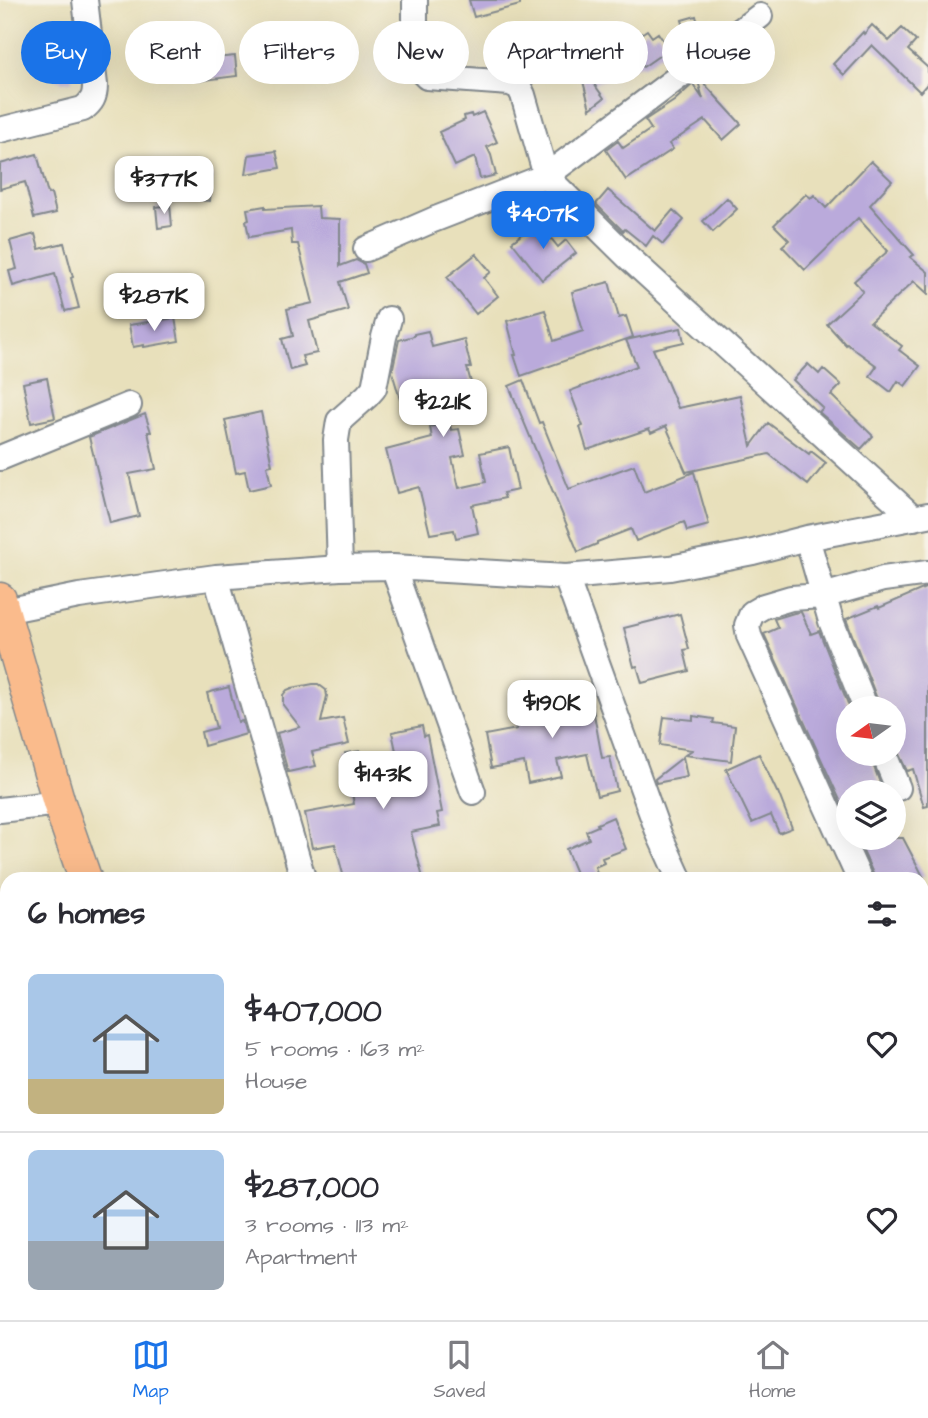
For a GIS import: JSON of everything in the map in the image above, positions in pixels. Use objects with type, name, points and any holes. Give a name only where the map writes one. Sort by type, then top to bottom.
[{"type":"main road","points":[[1,607],[59,803],[83,872]]},
{"type":"street","points":[[0,130],[83,109],[92,102],[95,85],[85,0]]},
{"type":"street","points":[[415,0],[415,54],[419,69],[427,78],[510,83],[519,87],[545,176],[628,257],[921,517]]},
{"type":"street","points":[[366,249],[545,176],[760,16]]},
{"type":"street","points":[[340,568],[337,430],[339,421],[374,387],[390,319]]},
{"type":"street","points":[[0,458],[129,405]]},
{"type":"street","points":[[1,607],[216,577],[340,568],[393,567],[566,577],[670,568],[807,538],[921,517]]},
{"type":"street","points":[[807,538],[831,621],[861,696]]},
{"type":"street","points":[[393,567],[473,792]]},
{"type":"street","points":[[856,872],[749,636],[747,625],[752,613],[764,606],[791,598],[823,596],[883,579],[928,573]]},
{"type":"street","points":[[216,577],[301,872]]},
{"type":"street","points":[[566,577],[659,834],[676,872]]},
{"type":"street","points":[[0,810],[59,803]]},
{"type":"building","points":[[469,0],[520,0],[520,5],[474,17]]},
{"type":"building","points":[[696,16],[697,21],[682,21]]},
{"type":"building","points":[[872,25],[889,41],[902,28],[916,41],[908,50],[928,68],[928,83],[920,92],[872,45],[844,75],[833,64]]},
{"type":"building","points":[[648,31],[652,37],[658,33],[662,39],[662,54],[648,64]]},
{"type":"building","points":[[235,56],[237,76],[225,78],[225,57]]},
{"type":"building","points":[[584,84],[594,84],[604,98],[590,109]]},
{"type":"building","points":[[693,84],[703,99],[699,84],[705,84],[741,124],[723,140],[705,120],[669,144],[673,149],[626,180],[606,150],[618,141],[623,148],[651,129],[645,120],[674,101]]},
{"type":"building","points":[[483,112],[497,142],[487,147],[496,175],[480,179],[475,157],[455,166],[439,132],[465,120],[464,116],[471,114],[472,117]]},
{"type":"building","points":[[276,151],[280,168],[246,174],[249,155]]},
{"type":"building","points":[[37,154],[56,213],[34,218],[25,182],[0,189],[0,164]]},
{"type":"building","points":[[871,161],[892,181],[870,205],[914,255],[910,257],[928,272],[928,294],[914,281],[870,322],[902,346],[899,350],[920,366],[905,386],[898,381],[891,392],[870,376],[877,366],[846,345],[827,324],[863,291],[854,281],[888,251],[858,218],[805,270],[782,246],[789,240],[774,225],[806,194],[811,198],[814,195],[826,208]]},
{"type":"building","points":[[186,173],[212,175],[210,201],[184,199]]},
{"type":"building","points":[[608,190],[655,231],[673,210],[684,220],[663,244],[653,236],[646,246],[625,229],[623,231],[596,204]]},
{"type":"building","points":[[727,198],[737,209],[713,232],[703,221]]},
{"type":"building","points":[[170,205],[172,226],[158,228],[156,207]]},
{"type":"building","points":[[265,206],[265,209],[318,206],[319,218],[340,219],[340,266],[356,260],[364,264],[367,273],[340,282],[348,310],[309,321],[317,353],[302,356],[305,366],[290,370],[282,339],[293,336],[287,309],[313,303],[298,244],[292,244],[291,230],[249,237],[247,209]]},
{"type":"building","points":[[538,222],[558,247],[566,240],[576,253],[542,280],[512,242]]},
{"type":"building","points":[[35,234],[39,249],[64,243],[79,308],[65,311],[55,274],[13,286],[9,271],[17,269],[10,241]]},
{"type":"building","points":[[476,254],[491,272],[484,278],[498,296],[476,314],[447,277]]},
{"type":"building","points":[[609,282],[619,318],[626,316],[633,337],[521,376],[507,321],[545,310],[554,341],[583,331],[572,292]]},
{"type":"building","points":[[175,318],[179,341],[133,347],[129,325]]},
{"type":"building","points":[[681,328],[684,342],[653,349],[678,408],[740,395],[751,446],[768,423],[809,454],[811,451],[826,463],[808,485],[769,454],[686,472],[666,426],[651,433],[649,429],[587,450],[580,427],[583,426],[570,391],[637,366],[626,340]]},
{"type":"building","points":[[428,331],[432,347],[464,339],[471,368],[467,368],[472,386],[443,395],[451,430],[459,429],[465,455],[452,458],[459,488],[486,482],[480,453],[509,447],[518,490],[503,493],[505,498],[472,505],[478,533],[456,538],[454,530],[430,534],[419,487],[397,493],[386,450],[432,438],[430,427],[434,426],[426,392],[400,399],[392,372],[399,340]]},
{"type":"building","points":[[808,364],[819,374],[823,369],[841,385],[831,395],[873,436],[861,449],[819,412],[823,408],[793,380]]},
{"type":"building","points":[[47,378],[55,418],[31,423],[23,383]]},
{"type":"building","points":[[523,380],[569,489],[634,465],[644,492],[694,472],[709,525],[687,531],[684,522],[636,541],[631,529],[578,552],[509,386]]},
{"type":"building","points":[[261,412],[272,465],[267,466],[271,485],[249,490],[245,471],[236,473],[225,420]]},
{"type":"building","points":[[145,414],[151,432],[148,432],[156,469],[129,474],[139,516],[110,523],[89,437]]},
{"type":"building","points":[[928,588],[928,806],[924,807],[913,769],[907,771],[905,766],[906,696],[876,696],[846,619],[878,606],[879,608]]},
{"type":"building","points":[[801,612],[811,634],[819,631],[845,696],[836,696],[836,766],[874,766],[879,780],[836,780],[836,792],[764,634],[778,628],[774,619]]},
{"type":"building","points":[[680,614],[689,649],[684,650],[689,671],[642,683],[637,666],[634,667],[624,628]]},
{"type":"building","points":[[313,684],[326,690],[321,722],[343,718],[349,744],[312,752],[316,766],[288,772],[277,733],[300,727],[283,705],[283,695],[292,688]]},
{"type":"building","points":[[229,687],[238,722],[242,721],[246,734],[204,746],[201,732],[216,728],[207,693]]},
{"type":"building","points":[[580,692],[582,705],[592,703],[602,758],[610,757],[617,791],[597,796],[587,754],[557,760],[561,776],[528,783],[524,762],[491,768],[485,735],[517,729],[512,705]]},
{"type":"building","points":[[693,716],[714,719],[713,723],[735,726],[731,761],[685,755],[692,750],[660,745],[664,717],[693,720]]},
{"type":"building","points":[[422,726],[424,736],[427,735],[442,812],[437,813],[440,826],[411,832],[421,872],[342,872],[335,844],[312,848],[305,813],[354,804],[345,753],[360,751],[361,758],[396,751],[392,732]]},
{"type":"building","points":[[759,754],[792,828],[779,833],[771,815],[752,823],[726,769]]},
{"type":"building","points":[[683,757],[687,777],[656,783],[655,779]]},
{"type":"building","points":[[613,817],[626,849],[602,858],[604,863],[595,867],[597,872],[576,872],[566,849],[589,839],[586,831],[598,826],[597,824]]},
{"type":"building","points":[[906,844],[921,872],[872,872],[862,850],[906,850]]}]
